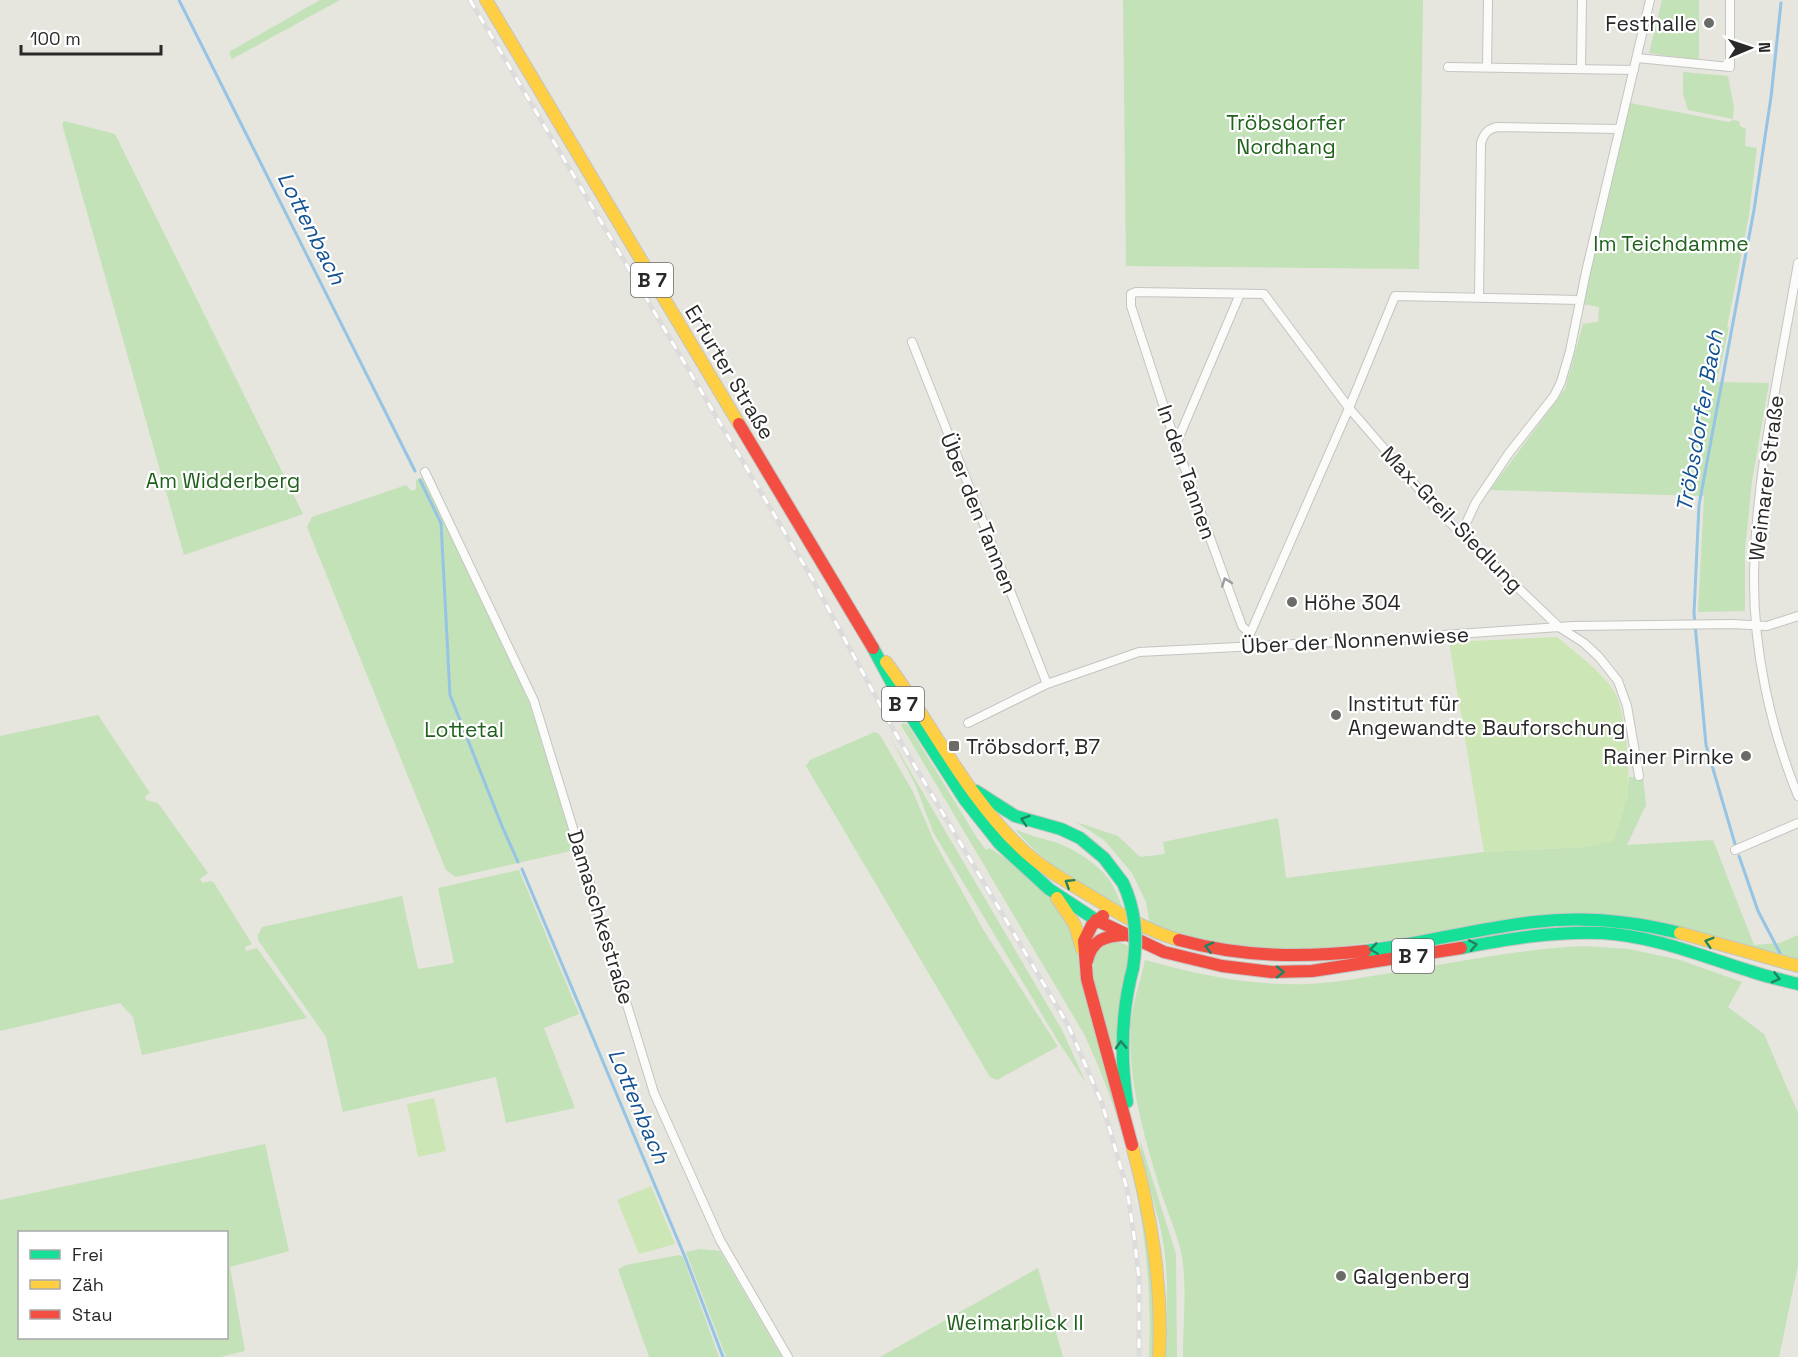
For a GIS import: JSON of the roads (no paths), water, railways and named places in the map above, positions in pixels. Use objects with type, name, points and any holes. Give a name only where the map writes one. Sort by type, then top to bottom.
[{"type":"main road","name":"Erfurter Straße","points":[[486,0],[902,702],[965,800],[999,843],[1049,890]]},
{"type":"main road","name":"Erfurter Straße","points":[[867,640],[908,690],[969,786]]},
{"type":"main road","name":"B 7","points":[[969,786],[1013,816],[1064,830],[1079,837],[1107,860],[1123,883],[1135,916],[1137,936],[1133,968],[1124,1000],[1121,1036],[1123,1077],[1132,1145]]},
{"type":"main road","name":"B 7","points":[[969,786],[990,816],[1022,849],[1047,869],[1118,914],[1164,934],[1239,954],[1324,956],[1399,946],[1536,921],[1577,919],[1644,925],[1679,933],[1765,960],[1798,966]]},
{"type":"main road","name":"B 7","points":[[1049,890],[1097,920],[1164,952],[1191,960],[1272,972],[1312,971],[1396,960],[1538,934],[1603,933],[1679,946],[1755,973],[1798,984]]},
{"type":"main road","points":[[1049,890],[1064,907],[1075,925],[1092,1000],[1150,1213],[1158,1255],[1161,1295],[1159,1357]]},
{"type":"main road","points":[[1086,968],[1084,941],[1089,930],[1097,920],[1105,915],[1118,914]]},
{"type":"main road","points":[[1086,968],[1092,945],[1100,938],[1107,935],[1127,934]]},
{"type":"street","points":[[1487,67],[1488,0]]},
{"type":"street","points":[[1581,69],[1582,0]]},
{"type":"street","points":[[1461,534],[1476,502],[1509,453],[1554,396],[1561,382],[1650,0]]},
{"type":"street","points":[[1636,58],[1730,67],[1730,0]]},
{"type":"street","points":[[1448,67],[1634,70]]},
{"type":"street","points":[[1479,297],[1481,142],[1484,135],[1490,129],[1497,127],[1619,129]]},
{"type":"street","name":"Weimarer Straße","points":[[1798,263],[1762,473],[1757,514],[1754,576],[1756,625],[1770,709],[1798,796]]},
{"type":"street","name":"Max-Greil-Siedlung","points":[[1131,294],[1146,292],[1264,294],[1349,408],[1413,482],[1461,534],[1559,627],[1584,643],[1599,657],[1618,681],[1627,706],[1639,776]]},
{"type":"street","name":"In den Tannen","points":[[1131,294],[1131,306],[1176,444],[1242,626],[1250,634],[1251,646]]},
{"type":"street","points":[[1176,444],[1240,294]]},
{"type":"street","points":[[1250,634],[1349,408],[1395,296],[1580,300]]},
{"type":"street","name":"Über den Tannen","points":[[912,342],[1047,684]]},
{"type":"street","name":"Damaschkestraße","points":[[425,472],[534,701],[654,1093],[720,1240],[788,1357]]},
{"type":"street","name":"Über der Nonnenwiese","points":[[968,723],[1047,684],[1138,652],[1559,627],[1767,626],[1798,616]]},
{"type":"street","points":[[1735,850],[1798,823]]},
{"type":"waterway","name":"Lottenbach","points":[[179,0],[415,471]]},
{"type":"waterway","name":"Tröbsdorfer Bach","points":[[1735,844],[1706,745],[1694,613],[1699,505],[1754,210],[1771,97],[1781,3]]},
{"type":"waterway","name":"Lottenbach","points":[[420,480],[441,523],[450,695],[518,862]]},
{"type":"waterway","name":"Tröbsdorfer Bach","points":[[1739,856],[1758,911],[1780,953]]},
{"type":"waterway","name":"Lottenbach","points":[[522,869],[685,1257],[723,1357]]},
{"type":"railway","points":[[470,0],[814,582],[893,729],[1068,1025],[1102,1103],[1127,1189],[1139,1278],[1139,1357]]},
{"type":"place","name":"Festhalle","points":[[1709,23]]},
{"type":"place","name":"Höhe 304","points":[[1292,602]]},
{"type":"place","name":"Institut für Angewandte Bauforschung","points":[[1336,715]]},
{"type":"place","name":"Tröbsdorf, B7","points":[[954,746]]},
{"type":"place","name":"Rainer Pirnke","points":[[1746,756]]},
{"type":"place","name":"Galgenberg","points":[[1341,1276]]},
{"type":"park label","name":"Tröbsdorfer Nordhang","points":[[1286,134]]},
{"type":"park label","name":"Im Teichdamme","points":[[1671,243]]},
{"type":"park label","name":"Am Widderberg","points":[[223,480]]},
{"type":"park label","name":"Lottetal","points":[[464,729]]},
{"type":"park label","name":"Weimarblick II","points":[[1015,1322]]}]
